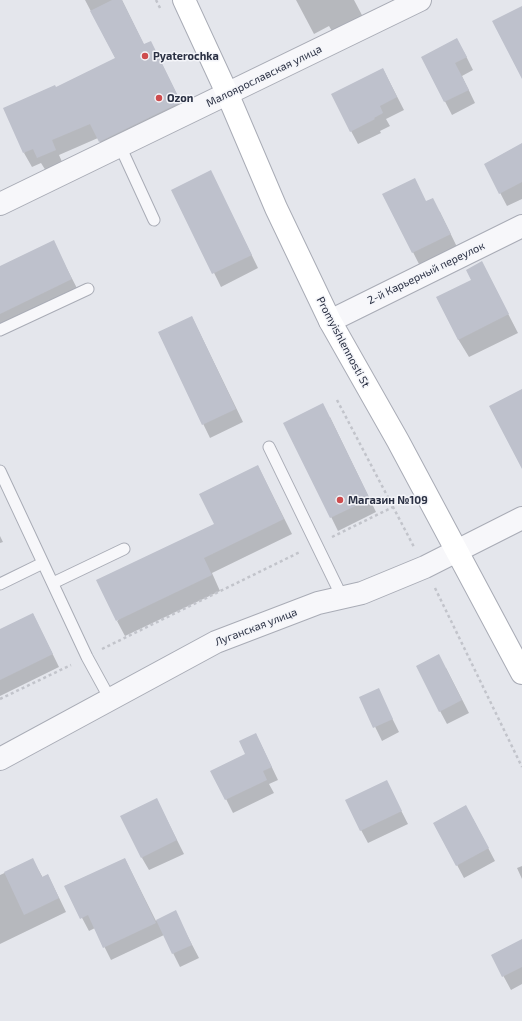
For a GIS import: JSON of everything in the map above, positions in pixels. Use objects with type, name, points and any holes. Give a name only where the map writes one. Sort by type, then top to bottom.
[{"type":"main road","name":"Promyishlennosti St","points":[[184,0],[227,93],[276,208],[330,321],[457,550],[522,673]]},
{"type":"street","name":"Малоярославская улица","points":[[0,204],[420,0]]},
{"type":"street","name":"2-й Карьерный переулок","points":[[330,321],[522,226]]},
{"type":"street","name":"Луганская улица","points":[[0,759],[216,642],[318,603],[362,593],[425,568],[457,550],[522,518]]},
{"type":"lane","points":[[120,146],[154,220]]},
{"type":"lane","points":[[0,330],[88,289]]},
{"type":"lane","points":[[269,447],[342,597]]},
{"type":"lane","points":[[0,471],[87,657],[110,699]]},
{"type":"lane","points":[[52,583],[124,549]]},
{"type":"lane","points":[[0,584],[43,562]]},
{"type":"path","points":[[0,700],[392,507]]},
{"type":"building","points":[[112,0],[122,0],[144,44],[151,41],[181,102],[99,142],[90,124],[52,140],[56,150],[37,158],[33,149],[23,153],[3,108],[55,85],[56,87],[115,58],[90,11]]},
{"type":"building","points":[[522,6],[522,79],[492,21]]},
{"type":"building","points":[[457,38],[467,57],[455,63],[469,90],[444,102],[421,57]]},
{"type":"building","points":[[383,68],[397,97],[380,106],[383,113],[374,118],[375,119],[350,132],[331,94]]},
{"type":"building","points":[[522,143],[522,182],[499,194],[484,164]]},
{"type":"building","points":[[211,170],[252,255],[212,274],[171,190]]},
{"type":"building","points":[[415,178],[426,201],[433,198],[451,234],[412,253],[382,194]]},
{"type":"building","points":[[54,240],[72,279],[0,314],[0,266]]},
{"type":"building","points":[[482,261],[509,314],[458,340],[436,297],[471,280],[466,270]]},
{"type":"building","points":[[192,316],[236,409],[202,425],[158,332]]},
{"type":"building","points":[[522,389],[522,469],[489,406]]},
{"type":"building","points":[[323,403],[370,499],[330,518],[283,423]]},
{"type":"building","points":[[258,465],[284,519],[204,558],[212,575],[116,621],[96,580],[214,524],[199,494]]},
{"type":"building","points":[[33,613],[53,654],[0,680],[0,629]]},
{"type":"building","points":[[439,654],[462,700],[439,712],[416,666]]},
{"type":"building","points":[[379,688],[393,719],[373,728],[359,697]]},
{"type":"building","points":[[256,733],[272,767],[263,771],[267,780],[225,800],[210,771],[245,754],[239,741]]},
{"type":"building","points":[[387,780],[402,811],[360,831],[345,800]]},
{"type":"building","points":[[157,798],[177,840],[141,858],[120,816]]},
{"type":"building","points":[[466,805],[489,848],[456,866],[433,823]]},
{"type":"building","points":[[33,858],[42,877],[48,874],[59,898],[24,915],[4,872]]},
{"type":"building","points":[[125,858],[156,923],[103,948],[88,915],[80,919],[64,886]]},
{"type":"building","points":[[176,910],[192,945],[172,954],[156,920]]},
{"type":"building","points":[[522,939],[522,967],[502,977],[491,955]]},
{"type":"place","name":"Pyaterochka","points":[[145,56]]},
{"type":"place","name":"Ozon","points":[[159,98]]},
{"type":"place","name":"Магазин №109","points":[[340,500]]}]
